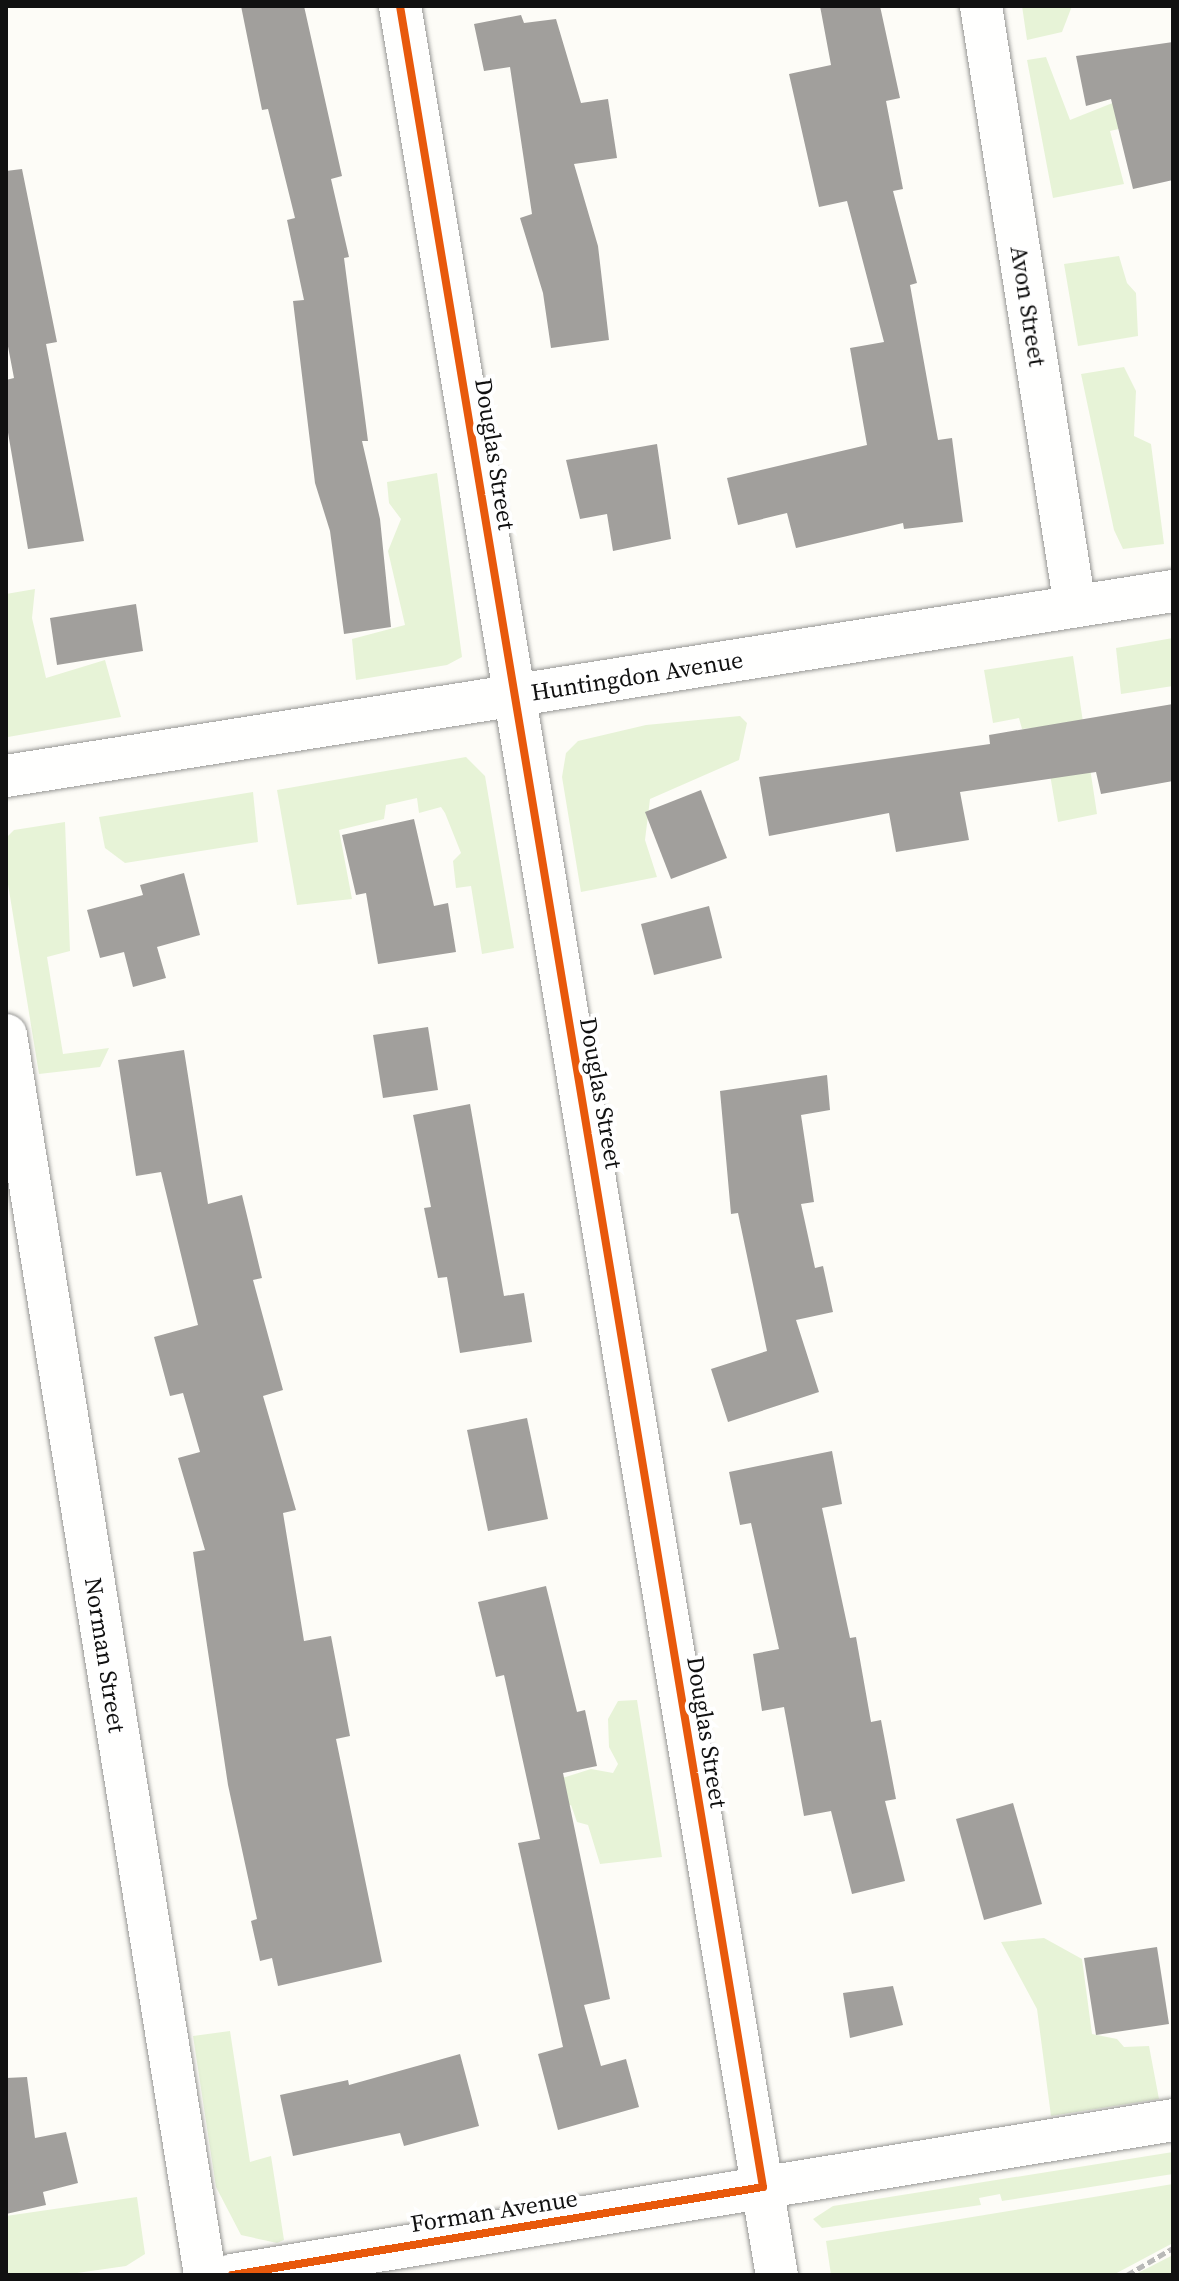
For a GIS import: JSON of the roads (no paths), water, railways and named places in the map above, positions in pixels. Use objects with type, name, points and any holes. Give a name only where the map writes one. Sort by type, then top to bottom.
[{"type":"street","name":"Douglas Street","points":[[400,6],[777,2275]]},
{"type":"street","name":"Avon Street","points":[[981,6],[1075,606]]},
{"type":"street","name":"Huntingdon Avenue","points":[[6,776],[1173,591]]},
{"type":"street","name":"Norman Street","points":[[6,1035],[205,2275]]},
{"type":"street","name":"Forman Avenue","points":[[232,2275],[1173,2120]]}]
